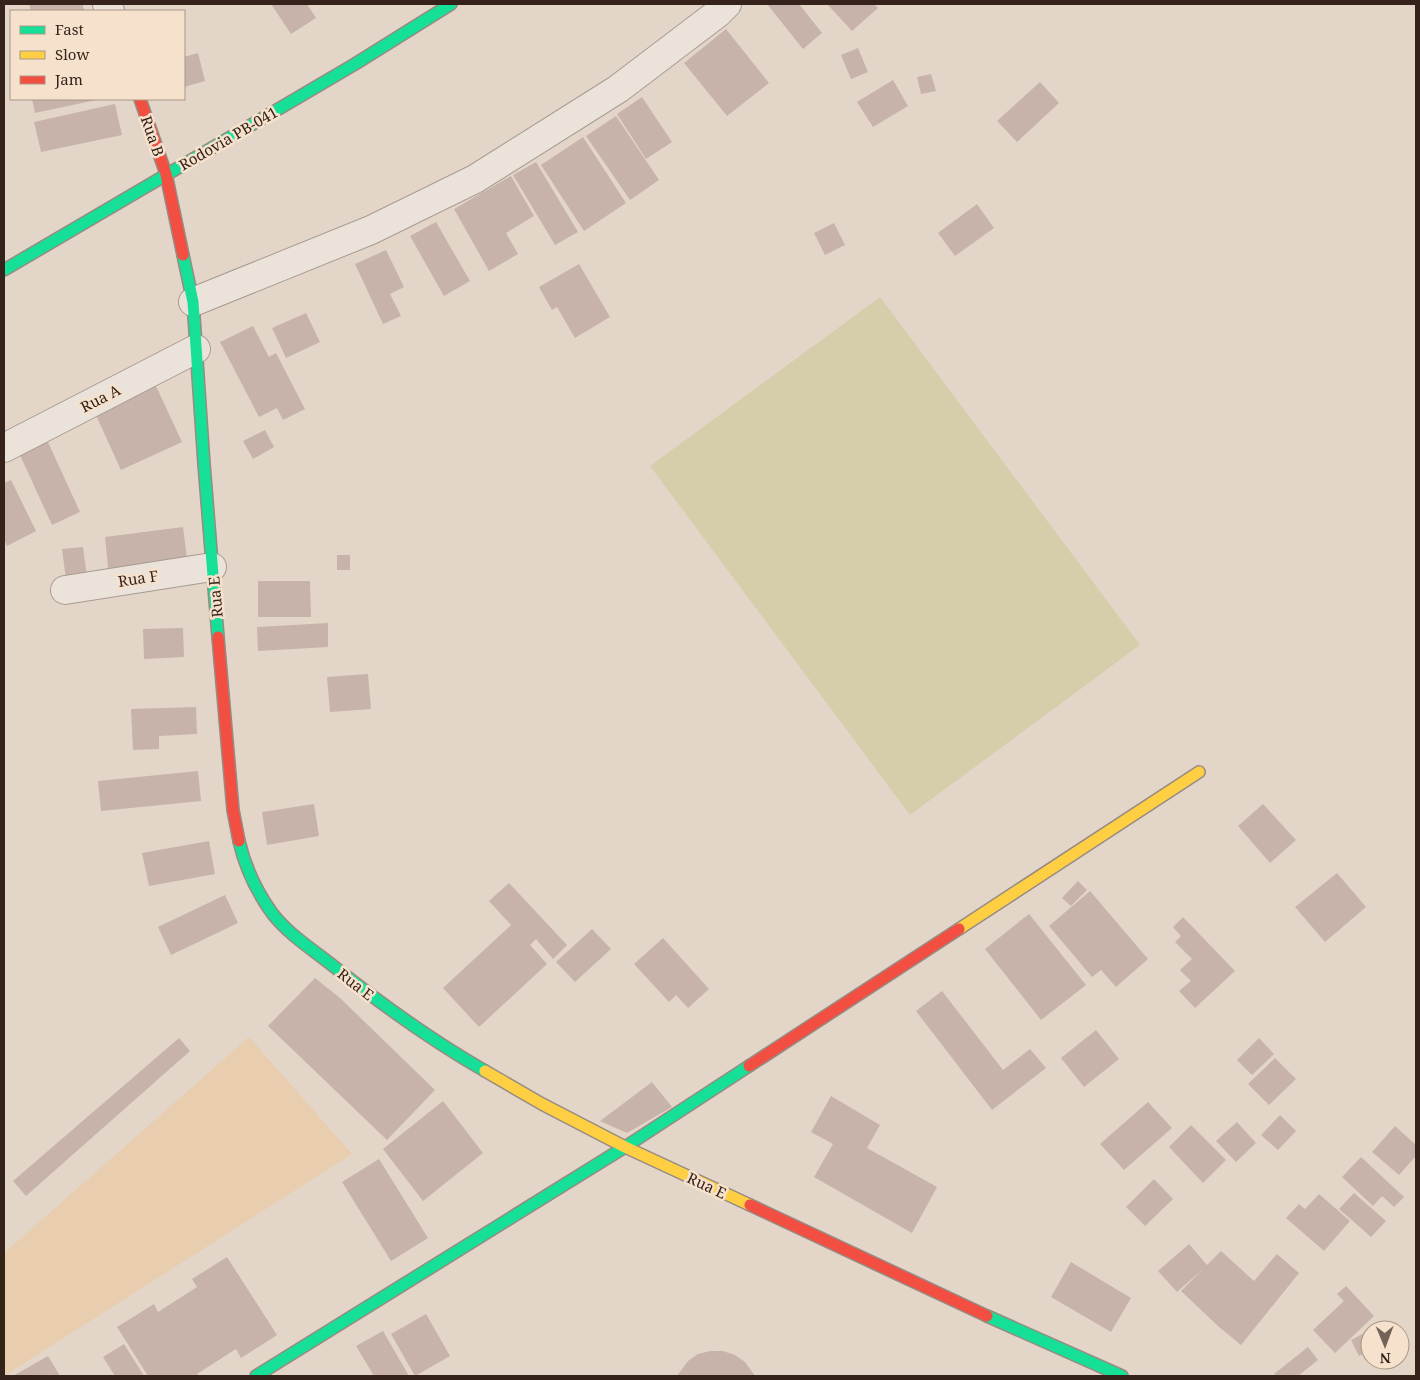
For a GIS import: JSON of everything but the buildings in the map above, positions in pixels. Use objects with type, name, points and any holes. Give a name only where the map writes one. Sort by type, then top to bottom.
[{"type":"street","name":"Rodovia PB-041","points":[[4,270],[355,64],[451,4]]},
{"type":"street","points":[[194,302],[371,230],[475,179],[618,89],[727,4]]},
{"type":"street","name":"Rua B","points":[[140,100],[166,174]]},
{"type":"street","name":"Rua E","points":[[166,174],[194,302],[212,567],[234,810],[241,849],[254,884],[273,914],[296,937],[414,1028],[542,1104],[625,1147],[1013,1328],[1122,1376]]},
{"type":"street","name":"Rua A","points":[[4,448],[196,349]]},
{"type":"street","name":"Rua F","points":[[65,590],[212,567]]},
{"type":"street","points":[[256,1376],[625,1147],[1199,772]]},
{"type":"shaded area","points":[[880,297],[1140,645],[910,815],[650,466]]},
{"type":"sand","points":[[249,1037],[352,1154],[4,1376],[4,1253]]},
{"type":"traffic: fast","points":[[4,270],[355,64],[451,4]]},
{"type":"traffic: fast","points":[[183,255],[193,302],[218,637]]},
{"type":"traffic: fast","points":[[239,841],[248,870],[261,897],[285,928],[388,1008],[445,1047],[485,1071]]},
{"type":"traffic: fast","points":[[256,1376],[625,1147],[749,1066]]},
{"type":"traffic: fast","points":[[987,1316],[1122,1376]]},
{"type":"traffic: slow","points":[[959,929],[1199,772]]},
{"type":"traffic: slow","points":[[485,1071],[542,1104],[625,1147],[750,1205]]},
{"type":"traffic: jam","points":[[140,100],[166,174],[183,255]]},
{"type":"traffic: jam","points":[[218,637],[233,810],[239,841]]},
{"type":"traffic: jam","points":[[749,1066],[959,929]]},
{"type":"traffic: jam","points":[[750,1205],[987,1316]]}]
